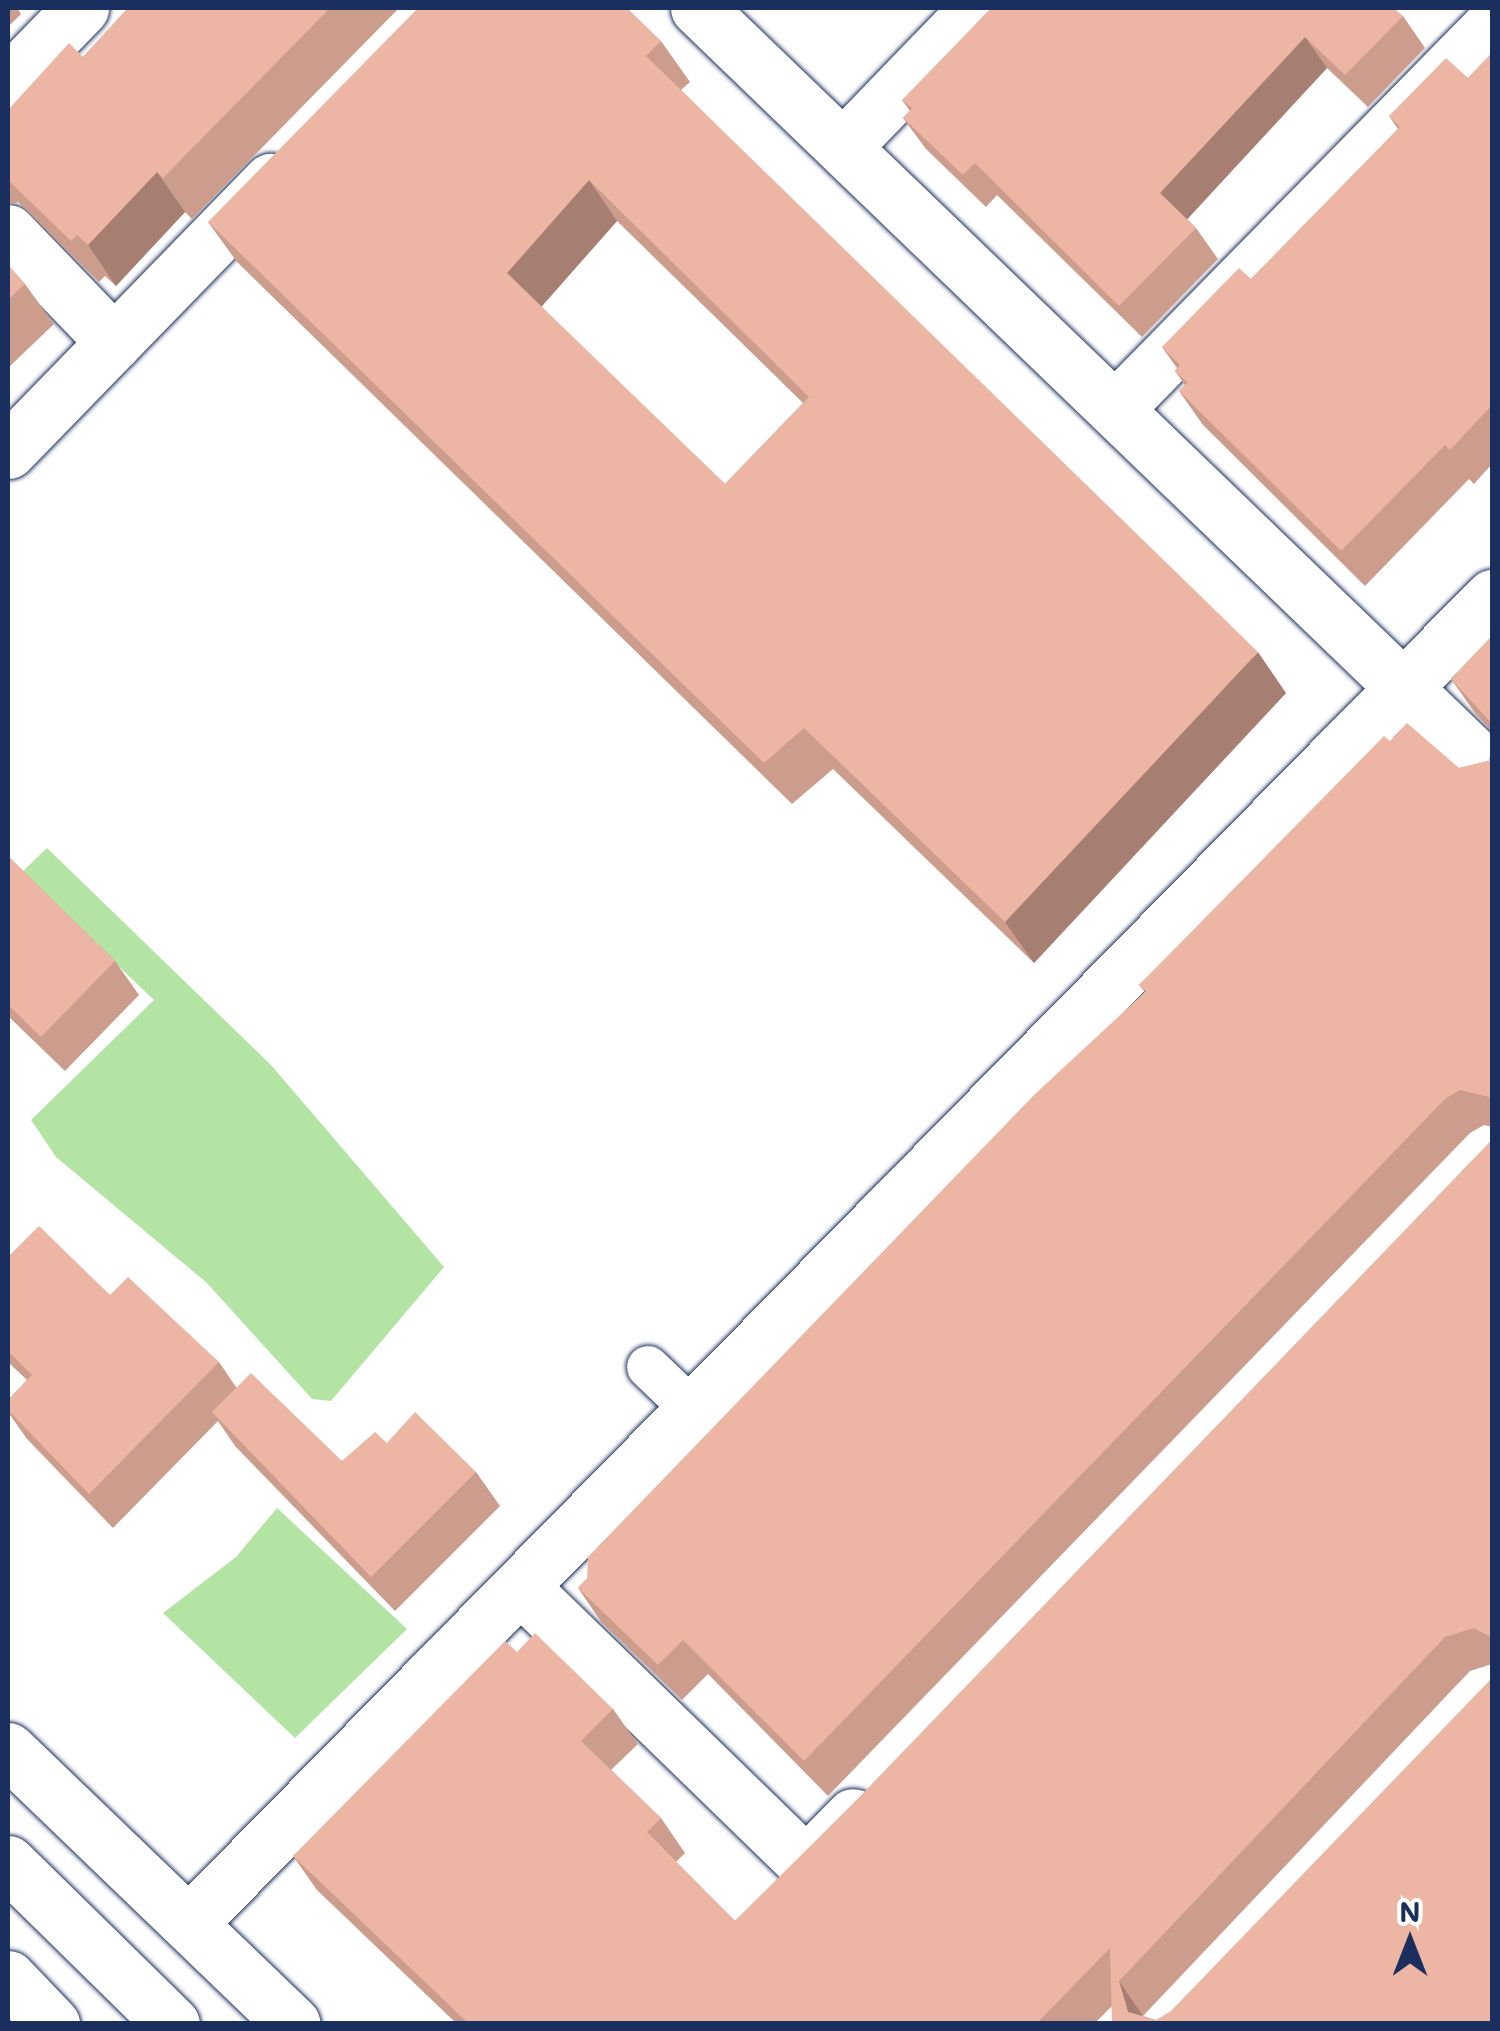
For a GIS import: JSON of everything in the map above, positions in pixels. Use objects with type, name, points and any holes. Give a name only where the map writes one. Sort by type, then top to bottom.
[{"type":"street","points":[[8,83],[81,8]]},
{"type":"street","points":[[698,8],[1492,772]]},
{"type":"street","points":[[842,147],[977,8]]},
{"type":"street","points":[[1114,409],[1492,25]]},
{"type":"street","points":[[8,451],[302,150]]},
{"type":"street","points":[[8,232],[114,342]]},
{"type":"street","points":[[189,1922],[522,1588],[1492,597]]},
{"type":"street","points":[[522,1588],[806,1864],[889,1779]]},
{"type":"street","points":[[8,1750],[293,2024]]},
{"type":"street","points":[[8,1864],[172,2024]]},
{"type":"street","points":[[8,1978],[52,2024]]},
{"type":"lane","points":[[648,1367],[694,1411]]},
{"type":"green space","points":[[47,848],[271,1065],[444,1267],[331,1401],[312,1399],[207,1283],[56,1157],[31,1120],[154,1000],[21,873]]},
{"type":"green space","points":[[277,1508],[407,1629],[295,1738],[163,1613],[236,1557]]},
{"type":"building","points":[[128,8],[330,8],[163,178],[157,172],[88,245],[77,235],[71,241],[8,180],[8,110],[69,43],[83,57]]},
{"type":"building","points":[[418,8],[627,8],[661,41],[646,56],[1258,652],[1005,922],[804,728],[764,763],[208,222]],"holes":[[[589,180],[809,397],[725,484],[507,273]]]},
{"type":"building","points":[[991,8],[1394,8],[1403,16],[1345,75],[1305,37],[1160,193],[1196,228],[1119,306],[975,163],[963,175],[903,118],[912,108],[902,100]]},
{"type":"building","points":[[1492,53],[1492,405],[1450,450],[1445,445],[1341,551],[1179,391],[1188,383],[1175,371],[1180,365],[1162,347],[1239,268],[1251,279],[1400,127],[1389,116],[1446,58],[1468,78]]},
{"type":"building","points":[[8,265],[25,284],[8,300]]},
{"type":"building","points":[[1492,636],[1492,724],[1451,679]]},
{"type":"building","points":[[1407,723],[1459,768],[1489,761],[1492,748],[1492,1104],[1489,1097],[1460,1090],[1445,1099],[804,1761],[683,1640],[658,1665],[578,1588],[587,1579],[588,1557],[1034,1095],[1146,991],[1139,985],[1384,736],[1390,741]]},
{"type":"building","points":[[8,856],[115,961],[41,1037],[8,1005]]},
{"type":"building","points":[[1492,1133],[1492,1645],[1490,1637],[1474,1628],[1445,1637],[1119,1981],[1128,2012],[1156,2020],[1171,2011],[1492,1676],[1492,2024],[1112,2024],[1110,1948],[1036,2024],[469,2024],[293,1856],[505,1641],[517,1652],[535,1633],[613,1709],[581,1741],[661,1818],[647,1832],[735,1921],[850,1807],[1490,1142]]},
{"type":"building","points":[[39,1226],[110,1295],[128,1277],[219,1362],[89,1494],[8,1410],[8,1400],[32,1375],[8,1351],[8,1257]]},
{"type":"building","points":[[251,1373],[342,1461],[375,1432],[387,1443],[415,1412],[476,1472],[371,1577],[212,1412]]}]
